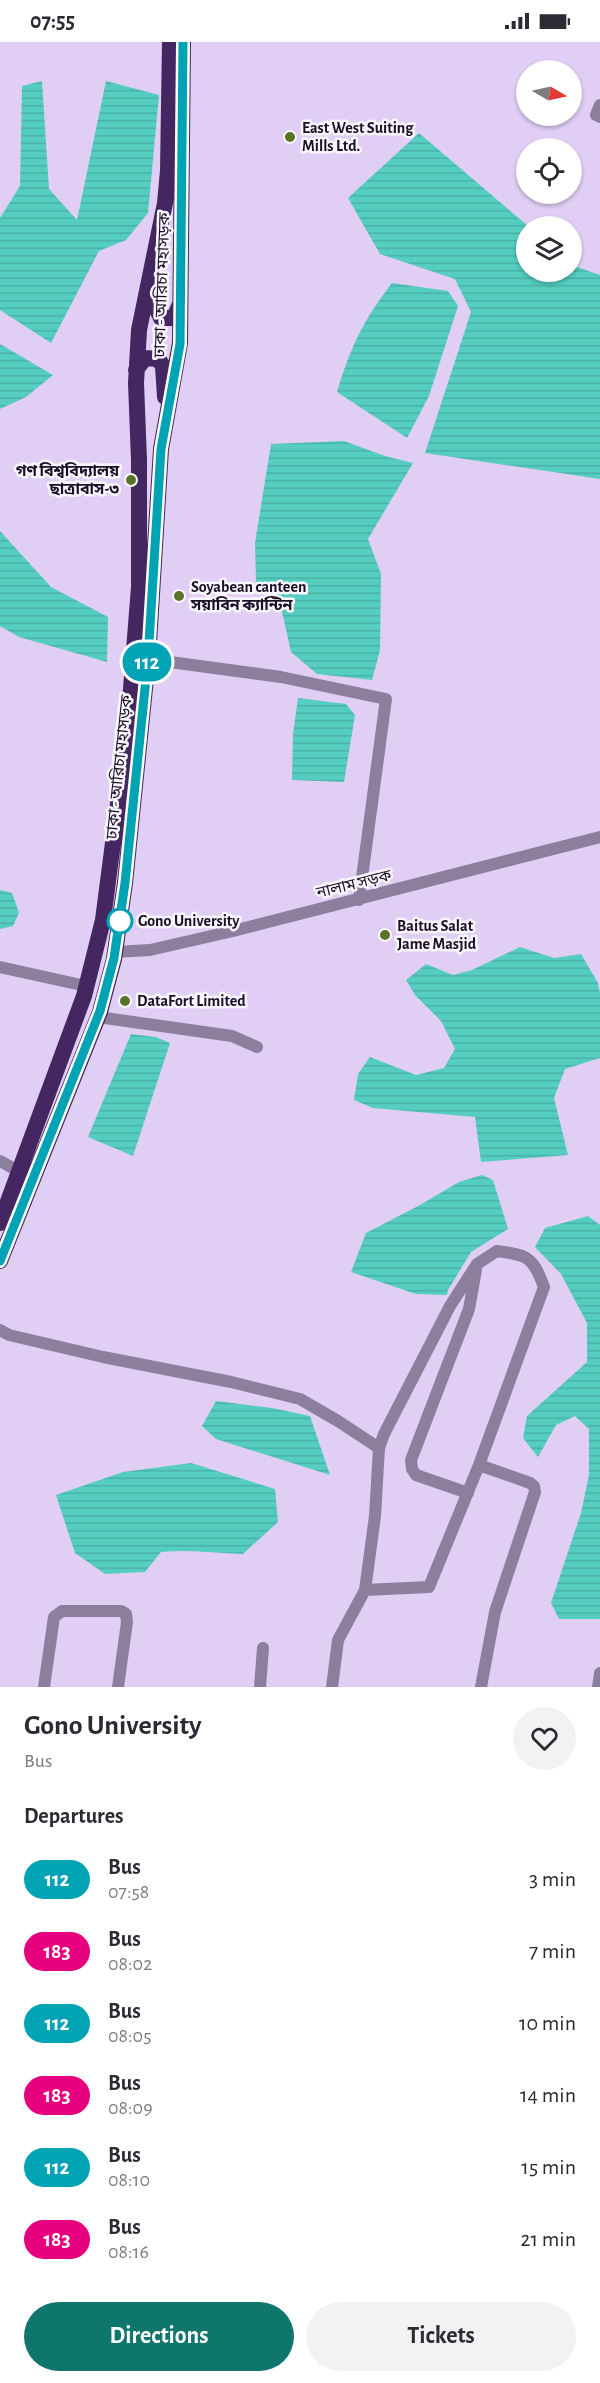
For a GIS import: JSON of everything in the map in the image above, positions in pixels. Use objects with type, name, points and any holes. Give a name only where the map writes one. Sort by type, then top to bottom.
[{"type":"highway","points":[[0,1222],[87,986],[103,920],[128,727],[139,587],[136,370],[138,330],[165,203],[168,171],[170,42]]},
{"type":"highway","name":"ঢাকা - আরিচা মহাসড়ক","points":[[0,1261],[98,1017],[115,952],[125,883],[148,659],[165,419],[178,365],[181,300],[183,42]]},
{"type":"highway","points":[[152,260],[157,310],[161,318],[174,318],[178,313],[181,300]]},
{"type":"highway","points":[[136,370],[146,358],[158,359],[163,366],[165,419]]},
{"type":"street","points":[[600,105],[597,115],[600,117]]},
{"type":"street","points":[[148,659],[281,677],[387,699],[359,900]]},
{"type":"street","name":"নালাম সড়ক","points":[[115,952],[163,947],[359,900],[600,837]]},
{"type":"street","points":[[0,967],[87,986]]},
{"type":"street","points":[[98,1017],[232,1036],[256,1047]]},
{"type":"street","points":[[0,1161],[20,1172]]},
{"type":"street","points":[[332,1687],[338,1640],[364,1590],[375,1516],[379,1448],[384,1434],[450,1306],[477,1264],[497,1251],[522,1254],[537,1267],[544,1287],[468,1493],[429,1587],[364,1590]]},
{"type":"street","points":[[468,1493],[416,1475],[412,1469],[411,1460],[469,1308],[477,1264]]},
{"type":"street","points":[[0,1330],[9,1335],[103,1357],[231,1382],[300,1399],[379,1448]]},
{"type":"street","points":[[478,1465],[530,1483],[536,1492],[495,1612],[481,1687]]},
{"type":"street","points":[[44,1687],[54,1617],[62,1611],[122,1611],[126,1614],[127,1622],[117,1687]]},
{"type":"street","points":[[260,1687],[263,1647]]},
{"type":"street","points":[[598,1687],[600,1673]]},
{"type":"shaded area","points":[[42,81],[49,189],[77,220],[106,81],[159,95],[148,213],[126,240],[99,251],[51,343],[0,310],[0,218],[20,186],[22,86]]},
{"type":"shaded area","points":[[419,133],[516,216],[516,282],[582,282],[582,269],[600,275],[600,479],[425,453],[471,312],[455,279],[380,254],[348,198]]},
{"type":"shaded area","points":[[392,283],[448,291],[458,306],[429,396],[407,438],[337,392],[347,361],[359,335],[373,309]]},
{"type":"shaded area","points":[[0,344],[53,375],[26,397],[0,409]]},
{"type":"shaded area","points":[[344,441],[385,456],[413,463],[368,539],[381,574],[380,650],[372,680],[317,674],[291,652],[279,598],[256,582],[255,543],[271,444]]},
{"type":"shaded area","points":[[0,531],[51,587],[108,617],[107,662],[19,637],[0,626]]},
{"type":"shaded area","points":[[298,698],[346,704],[355,715],[344,782],[292,780],[293,734]]},
{"type":"shaded area","points":[[0,890],[12,893],[19,913],[13,926],[0,929]]},
{"type":"shaded area","points":[[520,947],[554,958],[581,954],[598,983],[600,1058],[565,1069],[554,1098],[568,1155],[481,1162],[475,1117],[373,1108],[354,1100],[358,1074],[370,1057],[416,1075],[444,1068],[455,1049],[441,1021],[415,995],[406,980],[426,964],[453,975],[472,970]]},
{"type":"shaded area","points":[[131,1034],[156,1037],[170,1043],[133,1156],[88,1137]]},
{"type":"shaded area","points":[[482,1175],[493,1180],[508,1229],[471,1252],[447,1295],[416,1294],[351,1272],[366,1233],[459,1182]]},
{"type":"shaded area","points":[[588,1216],[600,1225],[600,1619],[559,1619],[551,1603],[581,1513],[589,1475],[589,1429],[575,1416],[556,1425],[538,1457],[523,1438],[527,1416],[587,1362],[587,1323],[561,1274],[535,1247],[545,1228]]},
{"type":"shaded area","points":[[216,1401],[272,1408],[310,1416],[330,1475],[216,1439],[202,1426]]},
{"type":"shaded area","points":[[191,1463],[275,1489],[278,1522],[243,1554],[161,1552],[145,1572],[105,1574],[75,1553],[56,1495],[123,1472]]},
{"type":"bus line","name":"112","points":[[0,1261],[83,1059],[109,981],[119,926],[148,659],[161,449],[180,344],[183,226],[183,42]]},
{"type":"place","name":"East West Suiting Mills Ltd.","points":[[290,137]]},
{"type":"place","name":"গণ বিশ্ববিদ্যালয় ছাত্রাবাস-৩","points":[[131,480]]},
{"type":"place","name":"Soyabean canteen সয়াবিন ক্যান্টিন","points":[[179,596]]},
{"type":"place","name":"Gono University","points":[[120,921]]},
{"type":"place","name":"Baitus Salat Jame Masjid","points":[[385,935]]},
{"type":"place","name":"DataFort Limited","points":[[125,1001]]}]
